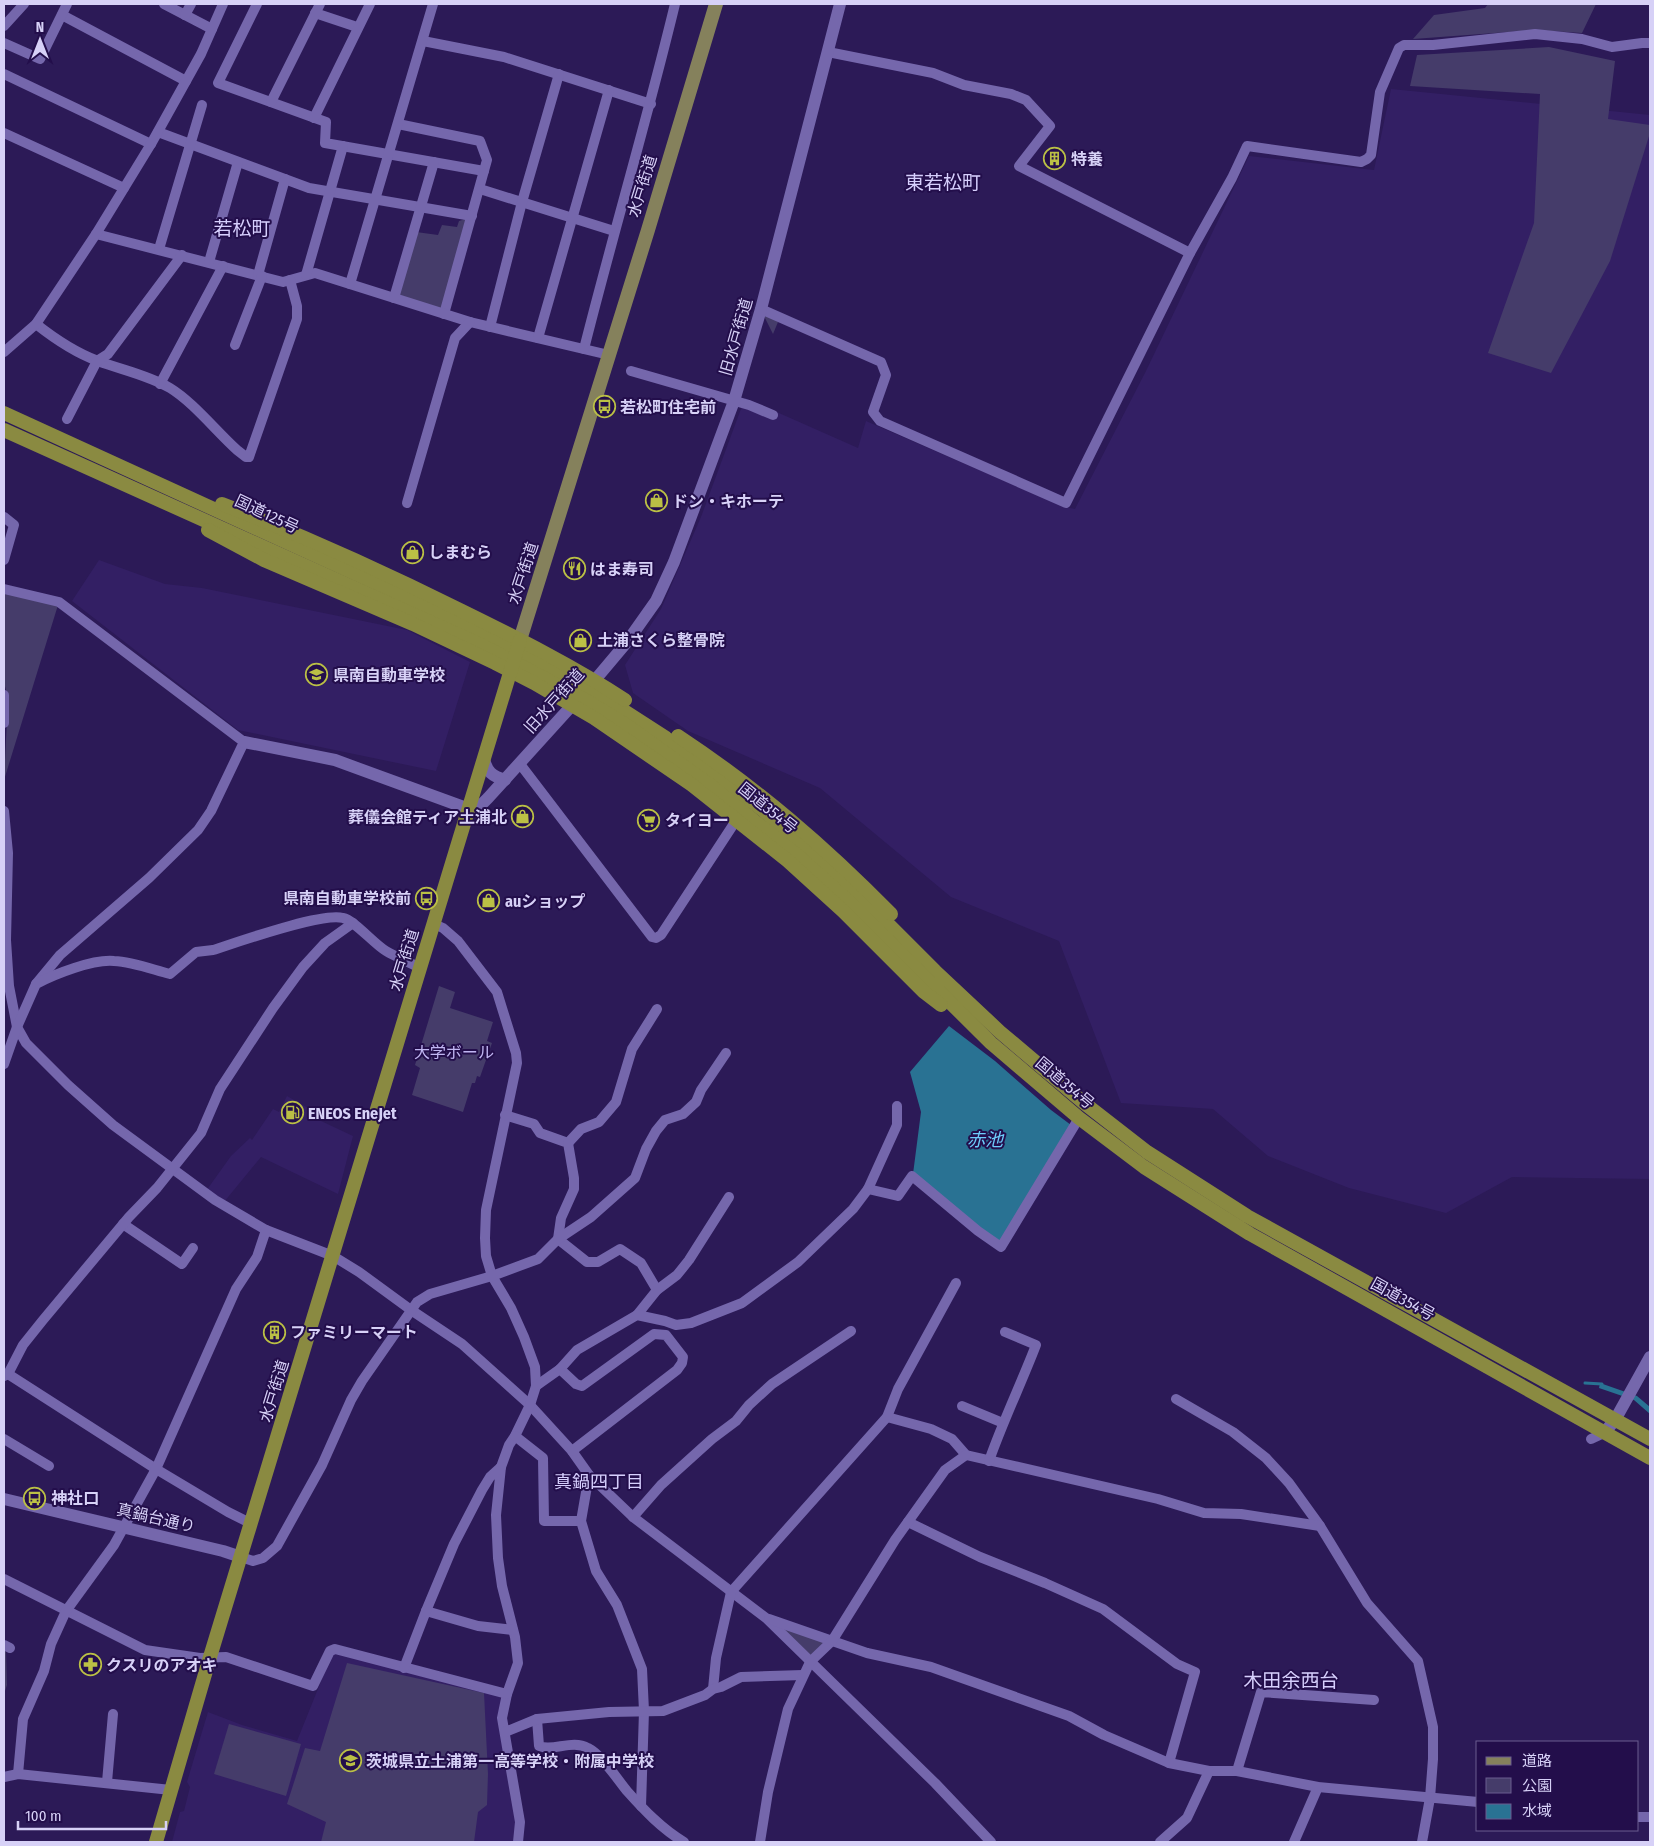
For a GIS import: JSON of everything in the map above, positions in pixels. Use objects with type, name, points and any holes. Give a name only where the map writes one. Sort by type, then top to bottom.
[{"type":"highway","name":"国道125号","points":[[4,413],[92,453],[515,655]]},
{"type":"highway","name":"国道125号","points":[[4,430],[429,613]]},
{"type":"highway","points":[[92,453],[280,526],[428,594],[515,655],[573,706],[631,743],[738,819],[843,911],[924,992],[991,1043]]},
{"type":"highway","points":[[77,462],[264,560],[413,624],[595,680],[725,768],[805,831],[866,889],[945,969],[1000,1032]]},
{"type":"highway","name":"国道354号","points":[[515,655],[607,700],[663,743],[812,868],[849,902],[991,1043],[1079,1118],[1144,1166],[1250,1234],[1425,1330],[1650,1458]]},
{"type":"highway","name":"水戸街道","points":[[156,1842],[210,1657],[515,655]]},
{"type":"highway","name":"国道354号","points":[[663,743],[733,787],[798,840],[876,912],[1000,1032],[1084,1103],[1147,1152],[1247,1216],[1650,1439]]},
{"type":"main road","name":"水戸街道","points":[[515,655],[716,4]]},
{"type":"street","points":[[4,26],[24,4]]},
{"type":"street","points":[[4,43],[40,59],[67,4]]},
{"type":"street","points":[[164,4],[212,29]]},
{"type":"street","points":[[185,15],[191,4]]},
{"type":"street","points":[[6,345],[36,324],[96,234],[158,132],[201,54],[223,4]]},
{"type":"street","points":[[257,4],[218,83],[326,122],[325,143],[484,171]]},
{"type":"street","points":[[314,118],[370,4]]},
{"type":"street","points":[[350,284],[433,4]]},
{"type":"street","points":[[584,349],[614,231],[651,104],[676,4]]},
{"type":"street","name":"旧水戸街道","points":[[469,809],[482,804],[505,780],[573,706],[627,642],[656,601],[674,562],[734,401],[761,309],[840,4]]},
{"type":"street","points":[[271,102],[317,6],[358,27]]},
{"type":"street","points":[[62,15],[186,81]]},
{"type":"street","points":[[761,309],[881,362],[886,375],[873,412],[880,421],[1066,503],[1190,253],[1232,178],[1246,146],[1361,162],[1367,160],[1371,155],[1380,92],[1399,48],[1404,45],[1433,45],[1535,34],[1582,39],[1612,47],[1642,42],[1650,43]]},
{"type":"street","points":[[423,41],[504,57],[651,104]]},
{"type":"street","points":[[828,52],[933,73],[964,85],[1011,94],[1026,100],[1050,126],[1019,166],[1190,253]]},
{"type":"street","points":[[4,74],[151,144]]},
{"type":"street","points":[[490,327],[522,202],[559,74]]},
{"type":"street","points":[[538,338],[609,90]]},
{"type":"street","points":[[159,250],[202,105]]},
{"type":"street","points":[[398,124],[480,141],[487,160],[444,314]]},
{"type":"street","points":[[4,132],[124,188]]},
{"type":"street","points":[[158,132],[309,188],[472,216]]},
{"type":"street","points":[[306,275],[343,146]]},
{"type":"street","points":[[209,262],[238,162]]},
{"type":"street","points":[[394,298],[434,162]]},
{"type":"street","points":[[235,345],[260,276],[285,179]]},
{"type":"street","points":[[480,189],[614,231]]},
{"type":"street","points":[[96,234],[282,282],[314,273],[470,322],[609,355]]},
{"type":"street","points":[[67,418],[97,360],[108,354],[182,255]]},
{"type":"street","points":[[160,384],[223,266]]},
{"type":"street","points":[[36,324],[55,338],[97,360],[141,375],[176,393],[237,450],[246,457],[249,457],[296,319],[297,306],[290,280]]},
{"type":"street","points":[[408,503],[454,338],[470,322]]},
{"type":"street","points":[[631,371],[734,401],[773,415]]},
{"type":"street","points":[[4,517],[14,525],[4,560]]},
{"type":"street","points":[[4,589],[59,602],[244,742],[335,760],[469,809]]},
{"type":"street","points":[[4,695],[4,723]]},
{"type":"street","points":[[4,1064],[17,1026],[36,984],[60,955],[149,878],[198,830],[211,811],[244,742]]},
{"type":"street","points":[[484,759],[494,777],[505,780]]},
{"type":"street","points":[[520,764],[652,937],[656,938],[661,935],[738,819]]},
{"type":"street","points":[[4,811],[8,853],[7,988],[17,1026],[26,1043],[113,1125],[215,1200],[266,1230],[333,1256],[462,1344],[530,1405],[572,1451],[589,1475],[633,1517],[766,1618],[935,1783],[991,1842]]},
{"type":"street","points":[[36,984],[75,967],[112,960],[144,966],[170,974],[196,952],[213,950],[321,918],[344,918],[353,923],[367,937],[386,951],[420,968]]},
{"type":"street","points":[[252,1524],[228,1512],[156,1469],[6,1375],[23,1345],[123,1224],[173,1169],[201,1133],[220,1089],[302,967],[325,943],[353,923]]},
{"type":"street","points":[[434,924],[443,928],[458,941],[500,998],[517,1063],[486,1210],[485,1238],[486,1256],[492,1276],[511,1308],[535,1367],[536,1386],[530,1405],[509,1445],[501,1467],[496,1515],[498,1558],[502,1586],[513,1630],[518,1663],[507,1694],[502,1718],[520,1822],[518,1842]]},
{"type":"street","points":[[568,1143],[581,1129],[599,1122],[616,1102],[632,1049],[657,1009]]},
{"type":"street","points":[[241,1557],[253,1561],[263,1558],[277,1546],[322,1465],[362,1380],[417,1302],[430,1294],[492,1276],[538,1259],[558,1239],[591,1217],[635,1178],[646,1149],[656,1131],[665,1120],[683,1114],[696,1102],[701,1090],[726,1053]]},
{"type":"street","points":[[637,1315],[676,1325],[691,1323],[742,1303],[798,1262],[853,1209],[868,1189],[897,1125],[897,1106]]},
{"type":"street","points":[[505,1115],[534,1124],[540,1133],[568,1143]]},
{"type":"street","points":[[868,1189],[898,1196],[912,1176],[978,1231],[1001,1247],[1079,1118]]},
{"type":"street","points":[[558,1239],[561,1218],[574,1188],[568,1143]]},
{"type":"street","points":[[536,1386],[560,1369],[577,1350],[637,1315],[657,1290],[677,1275],[690,1260],[730,1197]]},
{"type":"street","points":[[123,1224],[182,1264],[193,1248]]},
{"type":"street","points":[[18,1774],[23,1719],[44,1671],[51,1644],[66,1611],[114,1545],[156,1469],[236,1289],[257,1257],[266,1230]]},
{"type":"street","points":[[558,1239],[587,1262],[598,1262],[620,1249],[641,1263],[657,1290]]},
{"type":"street","points":[[713,1689],[716,1658],[731,1592],[887,1417],[898,1389],[956,1284]]},
{"type":"street","points":[[633,1517],[661,1485],[712,1439],[736,1421],[749,1405],[772,1384],[851,1331]]},
{"type":"street","points":[[989,1461],[1036,1345],[1005,1332]]},
{"type":"street","points":[[560,1369],[576,1384],[582,1386],[654,1334],[666,1334],[683,1356],[682,1363],[677,1370],[572,1451]]},
{"type":"street","points":[[1591,1440],[1604,1433],[1615,1420],[1650,1357]]},
{"type":"street","points":[[1176,1399],[1233,1432],[1266,1458],[1289,1482],[1320,1526],[1367,1603],[1418,1661],[1433,1727],[1430,1798],[1422,1842]]},
{"type":"street","points":[[962,1406],[1003,1423]]},
{"type":"street","points":[[887,1417],[931,1429],[952,1439],[966,1455],[989,1461],[1158,1499],[1204,1513],[1241,1514],[1320,1526]]},
{"type":"street","points":[[515,1436],[543,1458],[544,1521],[581,1521]]},
{"type":"street","points":[[4,1439],[49,1466]]},
{"type":"street","points":[[760,1842],[768,1792],[788,1709],[803,1674],[810,1662],[832,1640],[908,1522],[945,1470],[966,1455]]},
{"type":"street","points":[[404,1668],[454,1544],[482,1490],[490,1477],[501,1467]]},
{"type":"street","points":[[589,1475],[581,1521],[596,1571],[617,1605],[642,1669],[644,1711],[641,1806]]},
{"type":"street","name":"真鍋台通り","points":[[4,1499],[223,1551],[241,1557]]},
{"type":"street","points":[[908,1522],[980,1557],[1103,1609],[1178,1664],[1195,1672],[1170,1763]]},
{"type":"street","points":[[4,1579],[145,1650],[200,1658],[226,1657],[313,1686],[330,1651],[335,1649],[507,1694]]},
{"type":"street","points":[[426,1611],[478,1626],[513,1630]]},
{"type":"street","points":[[766,1618],[867,1652],[931,1667],[1069,1716],[1104,1736],[1170,1763],[1208,1771],[1237,1771],[1318,1787],[1476,1802]]},
{"type":"street","points":[[505,1732],[537,1719],[609,1712],[663,1711],[706,1695],[713,1689],[741,1677],[803,1674]]},
{"type":"street","points":[[1237,1771],[1260,1692],[1374,1700]]},
{"type":"street","points":[[107,1782],[113,1714]]},
{"type":"street","points":[[537,1719],[539,1746],[543,1748],[568,1744],[588,1748],[607,1766],[641,1806],[668,1832],[684,1842]]},
{"type":"street","points":[[1162,1842],[1187,1818],[1208,1771]]},
{"type":"street","points":[[4,1777],[18,1774],[171,1790]]},
{"type":"street","points":[[1294,1842],[1318,1787]]},
{"type":"shaded area","points":[[1391,89],[1650,115],[1650,1179],[1512,1177],[1446,1213],[1349,1188],[1268,1156],[1213,1109],[1121,1103],[1059,941],[951,897],[820,788],[688,731],[633,693],[625,665],[661,609],[701,517],[745,398],[858,448],[866,421],[1065,507],[1075,509],[1146,371],[1249,156],[1374,170]]},
{"type":"shaded area","name":"県南自動車学校","points":[[99,560],[165,584],[202,588],[407,630],[470,662],[436,771],[238,730],[72,601]]},
{"type":"shaded area","name":"ENEOS EneJet","points":[[287,1096],[322,1116],[321,1121],[353,1136],[338,1194],[261,1157],[224,1202],[206,1191],[231,1156],[250,1138],[252,1140],[273,1109],[279,1112]]},
{"type":"shaded area","name":"茨城県立土浦第一高等学校・附属中学校","points":[[334,1653],[500,1696],[502,1699],[516,1821],[514,1842],[172,1842],[180,1812],[184,1811],[190,1787],[187,1782],[208,1712],[242,1725],[297,1741]]},
{"type":"green space","points":[[1488,4],[1596,4],[1582,33],[1535,30],[1413,39],[1434,15],[1485,8]]},
{"type":"green space","points":[[1549,47],[1615,61],[1608,119],[1650,125],[1650,133],[1610,261],[1551,373],[1488,353],[1534,223],[1540,94],[1410,86],[1417,55]]},
{"type":"green space","points":[[469,218],[443,311],[397,296],[416,232],[438,235],[442,225],[457,227],[459,221]]},
{"type":"green space","points":[[762,312],[778,322],[773,334]]},
{"type":"green space","points":[[4,591],[58,605],[4,780],[8,699],[4,682]]},
{"type":"green space","name":"大学ボール","points":[[439,986],[455,992],[450,1008],[493,1022],[487,1041],[492,1043],[480,1077],[477,1076],[475,1083],[472,1083],[463,1112],[412,1095],[420,1068],[415,1065]]},
{"type":"green space","points":[[773,1622],[828,1641],[810,1659]]},
{"type":"green space","points":[[4,1649],[6,1650],[7,1685],[4,1694]]},
{"type":"green space","points":[[347,1663],[484,1693],[488,1774],[487,1805],[478,1812],[474,1842],[321,1842],[326,1822],[287,1804],[305,1748],[320,1751]]},
{"type":"green space","points":[[229,1724],[301,1744],[286,1796],[214,1774]]},
{"type":"water","name":"赤池","points":[[949,1026],[995,1061],[1071,1125],[1001,1245],[913,1174],[921,1112],[910,1072]]},
{"type":"water","points":[[1600,1383],[1637,1396],[1650,1407],[1650,1414],[1634,1400],[1599,1388]]},
{"type":"waterway","points":[[1585,1383],[1602,1384]]},
{"type":"place","name":"特養","points":[[1055,159]]},
{"type":"place","name":"若松町住宅前","points":[[604,407]]},
{"type":"place","name":"ドン・キホーテ","points":[[656,501]]},
{"type":"place","name":"しまむら","points":[[412,552]]},
{"type":"place","name":"はま寿司","points":[[574,569]]},
{"type":"place","name":"土浦さくら整骨院","points":[[581,640]]},
{"type":"place","name":"県南自動車学校","points":[[317,675]]},
{"type":"place","name":"葬儀会館ティア土浦北","points":[[523,817]]},
{"type":"place","name":"タイヨー","points":[[649,820]]},
{"type":"place","name":"県南自動車学校前","points":[[427,898]]},
{"type":"place","name":"auショップ","points":[[489,901]]},
{"type":"place","name":"ENEOS EneJet","points":[[292,1113]]},
{"type":"place","name":"ファミリーマート","points":[[274,1332]]},
{"type":"place","name":"神社口","points":[[35,1498]]},
{"type":"place","name":"クスリのアオキ","points":[[90,1665]]},
{"type":"place","name":"茨城県立土浦第一高等学校・附属中学校","points":[[350,1761]]},
{"type":"district","name":"東若松町","points":[[943,182]]},
{"type":"district","name":"若松町","points":[[242,228]]},
{"type":"district","name":"真鍋四丁目","points":[[599,1482]]},
{"type":"district","name":"木田余西台","points":[[1291,1680]]}]
